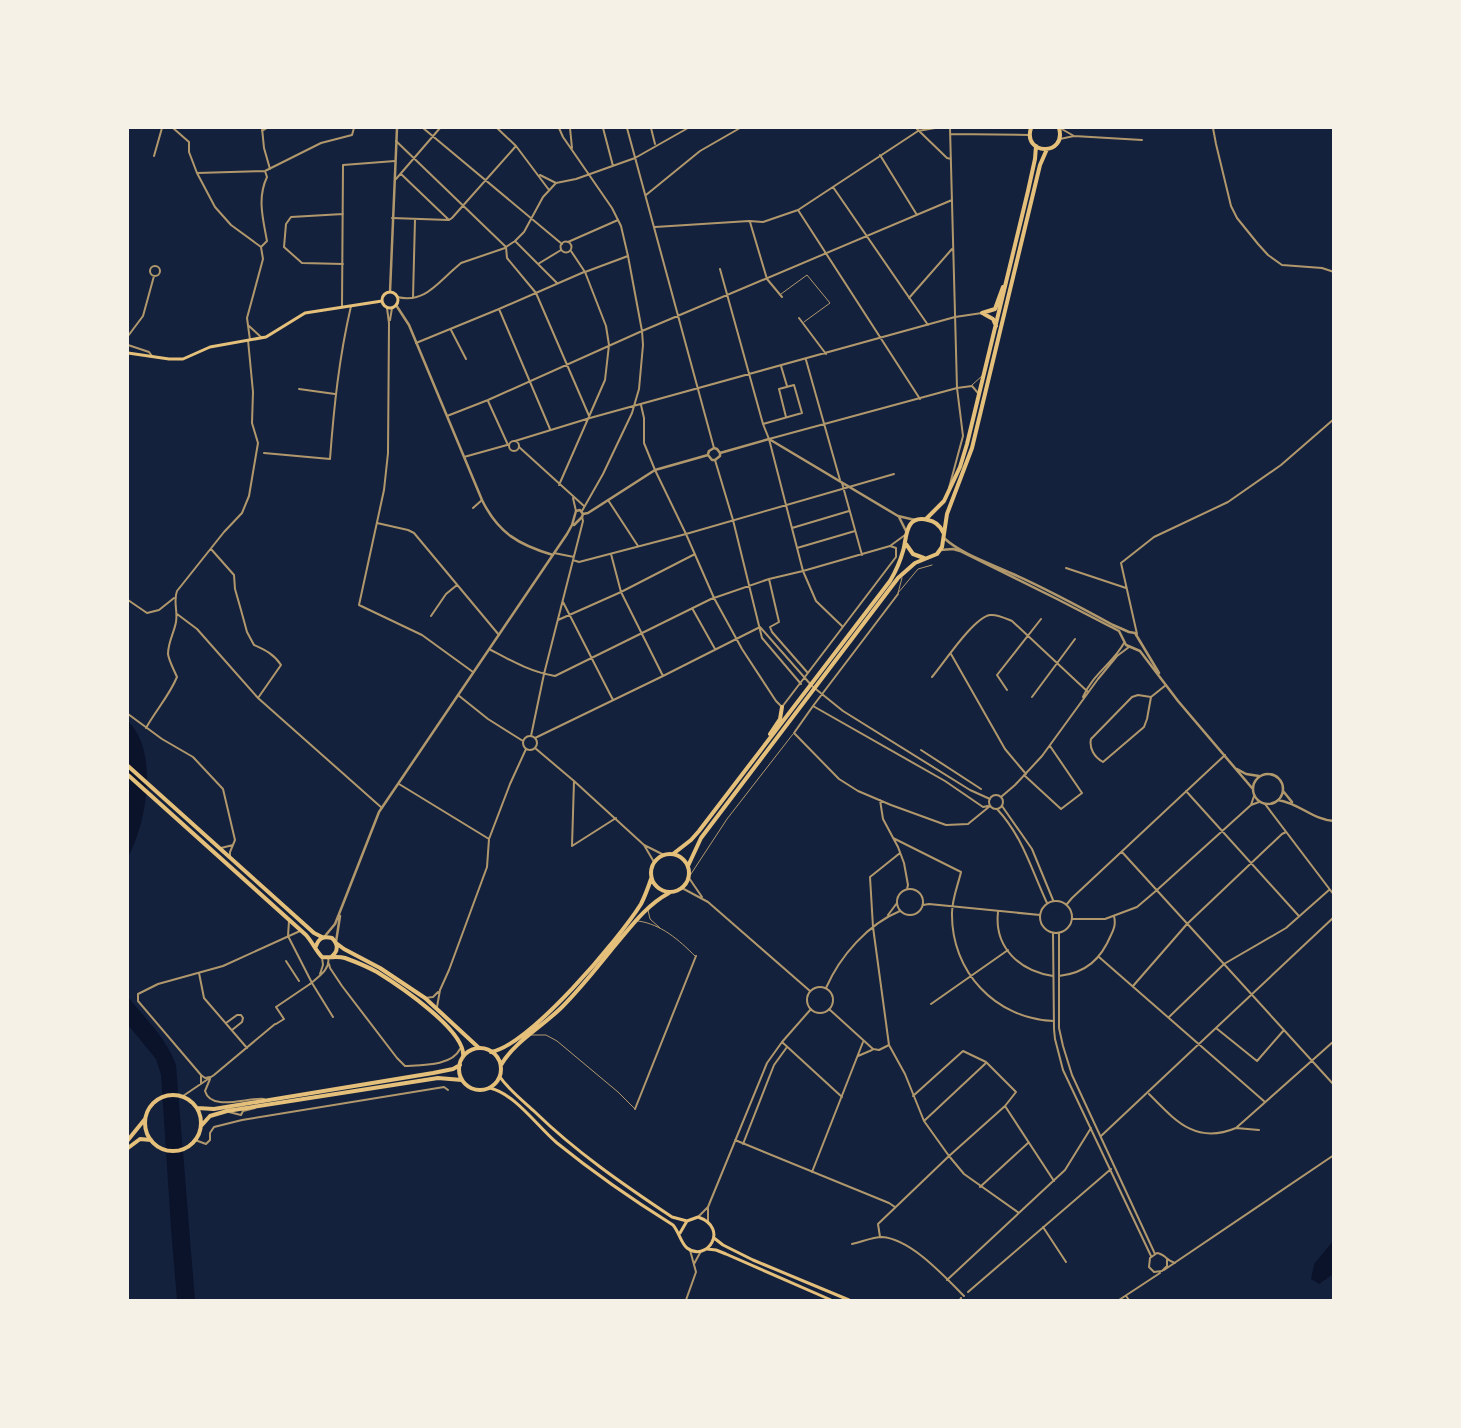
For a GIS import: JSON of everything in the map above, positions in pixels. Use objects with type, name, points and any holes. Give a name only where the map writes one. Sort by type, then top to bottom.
[{"type":"main road","points":[[1031,128],[1032,142],[1036,146],[1048,149],[1055,146],[1060,139],[1059,128]]},
{"type":"main road","points":[[926,519],[938,508],[948,493],[967,444],[1011,264],[1035,159],[1036,146]]},
{"type":"main road","points":[[501,1065],[513,1049],[552,1017],[577,991],[648,907],[669,893],[676,892],[682,888],[689,878],[688,866],[701,838],[777,737],[904,572],[940,550],[944,538],[943,533],[947,514],[972,448],[1040,165],[1048,149]]},
{"type":"main road","points":[[982,313],[995,309],[1011,264]]},
{"type":"main road","points":[[390,292],[397,297],[394,307],[387,308],[383,306],[384,294],[390,292]]},
{"type":"main road","points":[[128,354],[183,358],[210,346],[271,335],[305,313],[382,301]]},
{"type":"main road","points":[[982,313],[993,319],[996,326]]},
{"type":"main road","points":[[673,854],[699,831],[890,580],[898,566],[906,544],[906,533],[911,525],[917,520],[926,519],[935,522],[943,533]]},
{"type":"main road","points":[[906,544],[913,554],[925,558]]},
{"type":"main road","points":[[757,755],[780,719],[782,707]]},
{"type":"main road","points":[[128,766],[314,933],[332,938],[344,949],[380,968],[425,998],[479,1048],[492,1052],[498,1058],[501,1065],[500,1077],[490,1088]]},
{"type":"main road","points":[[128,775],[316,946]]},
{"type":"main road","points":[[669,893],[656,887],[651,879],[650,870],[654,862],[664,854],[673,854],[680,857],[688,866]]},
{"type":"main road","points":[[492,1052],[513,1041],[554,1009],[628,923],[642,902],[651,879]]},
{"type":"main road","points":[[323,937],[318,940],[316,946],[317,952],[322,957],[343,958],[353,961],[390,980],[437,1017],[458,1039],[463,1047],[464,1057]]},
{"type":"main road","points":[[329,957],[336,951],[336,942]]},
{"type":"main road","points":[[197,1108],[214,1109],[453,1069],[460,1064],[464,1057],[479,1048]]},
{"type":"main road","points":[[460,1064],[462,1080],[466,1084],[475,1089],[490,1088],[504,1092],[556,1142],[620,1190],[673,1225],[680,1233],[683,1243],[690,1250],[701,1251],[712,1243],[714,1238],[713,1229],[708,1222],[698,1217],[687,1221],[672,1217],[558,1135],[500,1077]]},
{"type":"main road","points":[[145,1119],[146,1131],[151,1140],[163,1149],[177,1150],[186,1147],[195,1140],[201,1126],[210,1116],[227,1111],[438,1078],[462,1080]]},
{"type":"main road","points":[[128,1140],[145,1119],[151,1105],[168,1095],[182,1096],[191,1101],[200,1115],[201,1126]]},
{"type":"main road","points":[[128,1148],[140,1139],[151,1140]]},
{"type":"main road","points":[[680,1233],[687,1221]]},
{"type":"main road","points":[[714,1238],[723,1245],[753,1260],[849,1300]]},
{"type":"main road","points":[[706,1249],[726,1254],[831,1300]]},
{"type":"street","points":[[154,156],[162,128]]},
{"type":"street","points":[[128,600],[146,613],[159,610],[175,597],[187,576],[242,513],[249,496],[258,443],[252,423],[252,392],[246,318],[263,258],[261,247],[231,225],[215,207],[197,173],[189,152],[189,142],[173,128]]},
{"type":"street","points":[[267,128],[262,129],[264,148],[270,169]]},
{"type":"street","points":[[197,173],[265,171],[321,143],[352,135],[354,128]]},
{"type":"street","points":[[390,292],[397,128]]},
{"type":"street","points":[[423,128],[562,244]]},
{"type":"street","points":[[394,180],[440,128]]},
{"type":"street","points":[[497,128],[516,146],[549,190]]},
{"type":"street","points":[[531,736],[544,674],[583,521],[584,507],[603,474],[634,407],[639,389],[643,345],[628,256],[618,220],[559,128]]},
{"type":"street","points":[[570,128],[572,149]]},
{"type":"street","points":[[603,128],[613,166]]},
{"type":"street","points":[[627,128],[714,448],[719,450],[720,453]]},
{"type":"street","points":[[651,128],[656,145]]},
{"type":"street","points":[[680,128],[681,132]]},
{"type":"street","points":[[397,297],[408,299],[420,297],[434,288],[461,263],[506,247],[515,241],[524,232],[543,197],[556,183],[635,158],[688,128]]},
{"type":"street","points":[[646,195],[700,151],[740,128]]},
{"type":"street","points":[[655,227],[749,221],[763,222],[798,210],[917,129],[935,128]]},
{"type":"street","points":[[948,493],[950,479],[963,436],[958,388],[952,248],[950,128]]},
{"type":"street","points":[[1059,128],[1074,136]]},
{"type":"street","points":[[1213,128],[1231,206],[1237,218],[1258,244],[1268,255],[1282,265],[1322,268],[1334,272]]},
{"type":"street","points":[[917,129],[947,158],[952,159]]},
{"type":"street","points":[[950,134],[1030,135]]},
{"type":"street","points":[[1060,139],[1074,136],[1142,140]]},
{"type":"street","points":[[396,141],[506,247],[506,258],[536,293],[590,418]]},
{"type":"street","points":[[392,218],[448,220],[464,206],[516,146]]},
{"type":"street","points":[[880,155],[917,215]]},
{"type":"street","points":[[342,307],[343,165],[395,161]]},
{"type":"street","points":[[261,247],[267,241],[261,208],[262,188],[267,177],[265,171]]},
{"type":"street","points":[[401,174],[448,220]]},
{"type":"street","points":[[538,174],[556,183]]},
{"type":"street","points":[[833,187],[928,325]]},
{"type":"street","points":[[447,416],[952,200]]},
{"type":"street","points":[[798,210],[920,399]]},
{"type":"street","points":[[343,214],[291,217],[286,224],[284,247],[302,263],[343,264]]},
{"type":"street","points":[[413,298],[415,219]]},
{"type":"street","points":[[562,244],[618,220]]},
{"type":"street","points":[[749,221],[767,278],[781,295]]},
{"type":"street","points":[[515,241],[557,284]]},
{"type":"street","points":[[559,485],[606,380],[610,346],[606,326],[585,272],[571,251],[572,246],[568,242]]},
{"type":"street","points":[[538,264],[561,250],[562,244]]},
{"type":"street","points":[[909,298],[952,248]]},
{"type":"street","points":[[561,250],[565,253],[571,251]]},
{"type":"street","points":[[416,343],[499,310],[585,272],[628,256]]},
{"type":"street","points":[[720,269],[763,424],[769,439],[804,572],[816,601],[842,626]]},
{"type":"street","points":[[128,336],[143,316],[154,276]]},
{"type":"street","points":[[264,453],[330,459],[341,349],[351,306]]},
{"type":"street","points":[[389,323],[394,307]]},
{"type":"street","points":[[394,307],[409,325],[482,500],[490,514],[509,535],[529,548],[579,562],[686,534],[894,474]]},
{"type":"street","points":[[387,308],[389,323],[388,453],[384,490],[359,605],[422,635],[473,672]]},
{"type":"street","points":[[499,310],[551,430]]},
{"type":"street","points":[[464,457],[590,418],[928,325],[982,313]]},
{"type":"street","points":[[799,318],[826,354]]},
{"type":"street","points":[[248,325],[262,338]]},
{"type":"street","points":[[451,330],[466,359]]},
{"type":"street","points":[[128,345],[150,352],[152,356]]},
{"type":"street","points":[[806,360],[862,555]]},
{"type":"street","points":[[781,366],[787,387]]},
{"type":"street","points":[[763,424],[802,413],[794,385],[779,389],[786,417]]},
{"type":"street","points":[[715,460],[720,456],[720,453],[958,388],[972,386],[979,394]]},
{"type":"street","points":[[299,389],[335,394]]},
{"type":"street","points":[[488,400],[509,448],[512,451],[517,451],[519,447]]},
{"type":"street","points":[[641,405],[644,418],[644,443],[714,598],[737,639],[776,701],[782,707],[896,557],[896,548],[890,546]]},
{"type":"street","points":[[1166,684],[1137,634],[1121,563],[1154,537],[1228,502],[1281,465],[1334,419]]},
{"type":"street","points":[[769,439],[898,516],[917,520]]},
{"type":"street","points":[[515,441],[519,447],[584,507]]},
{"type":"street","points":[[575,516],[588,513],[655,470],[708,454],[708,451],[714,448]]},
{"type":"street","points":[[708,454],[712,460],[715,460],[762,638],[800,685]]},
{"type":"street","points":[[572,496],[575,501],[576,511],[572,526]]},
{"type":"street","points":[[473,508],[482,500]]},
{"type":"street","points":[[608,500],[638,547]]},
{"type":"street","points":[[576,511],[582,515]]},
{"type":"street","points":[[792,528],[849,511]]},
{"type":"street","points":[[323,937],[335,924],[382,808],[572,526],[582,515]]},
{"type":"street","points":[[489,649],[517,665],[555,676],[714,598],[769,579],[804,572],[890,546],[906,533],[898,516]]},
{"type":"street","points":[[376,522],[414,533],[499,635]]},
{"type":"street","points":[[797,548],[855,532]]},
{"type":"street","points":[[944,538],[961,549],[1129,632],[1137,634]]},
{"type":"street","points":[[210,548],[234,575],[240,610],[247,632],[254,644],[267,650],[276,657],[281,665],[258,698]]},
{"type":"street","points":[[940,550],[953,549],[960,551],[1113,627],[1124,638]]},
{"type":"street","points":[[611,554],[621,592],[663,676]]},
{"type":"street","points":[[558,620],[621,592],[695,554]]},
{"type":"street","points":[[1066,568],[1126,588]]},
{"type":"street","points":[[769,579],[779,622],[770,627],[772,632],[808,673]]},
{"type":"street","points":[[431,616],[446,594],[457,585]]},
{"type":"street","points":[[898,594],[794,733],[839,779],[858,791],[946,825],[968,824],[990,806]]},
{"type":"street","points":[[146,728],[171,691],[176,676],[168,655],[170,638],[177,614],[175,597]]},
{"type":"street","points":[[563,602],[613,701]]},
{"type":"street","points":[[692,608],[715,649]]},
{"type":"street","points":[[177,614],[197,628],[258,698],[382,808]]},
{"type":"street","points":[[932,677],[972,626],[985,616],[991,614],[1012,621],[1087,692]]},
{"type":"street","points":[[1007,690],[997,675],[1029,636],[1040,619]]},
{"type":"street","points":[[1001,797],[1025,774],[1050,745],[1124,643],[1125,634],[1129,632],[1135,623]]},
{"type":"street","points":[[535,738],[613,701],[760,626]]},
{"type":"street","points":[[760,626],[800,673],[824,697],[843,711],[970,790],[990,798]]},
{"type":"street","points":[[1032,697],[1056,662],[1075,639]]},
{"type":"street","points":[[1087,692],[1109,665],[1123,651],[1138,643],[1139,639]]},
{"type":"street","points":[[1124,643],[1140,651],[1252,788],[1254,796],[1259,802],[1272,804],[1278,800],[1283,790]]},
{"type":"street","points":[[951,654],[1005,749],[1025,774],[1061,808],[1082,793],[1050,745]]},
{"type":"street","points":[[1151,697],[1138,695],[1132,697],[1091,739],[1090,745],[1097,759],[1103,762],[1144,727],[1151,697],[1166,684]]},
{"type":"street","points":[[436,1008],[440,990],[483,881],[487,867],[489,839],[526,749],[523,741],[488,719],[458,695]]},
{"type":"street","points":[[813,706],[945,781],[984,807],[990,806],[997,809],[1012,827],[1025,850],[1047,903]]},
{"type":"street","points":[[128,714],[146,728],[193,757],[223,790],[235,840],[230,852],[230,859]]},
{"type":"street","points":[[523,741],[526,737],[531,736],[535,738],[537,744],[535,748]]},
{"type":"street","points":[[526,749],[531,750],[535,748]]},
{"type":"street","points":[[535,748],[616,818],[644,845],[654,862]]},
{"type":"street","points":[[921,750],[981,789]]},
{"type":"street","points":[[1068,904],[1072,898],[1224,755]]},
{"type":"street","points":[[931,766],[935,759]]},
{"type":"street","points":[[1234,766],[1246,774],[1276,776],[1281,782],[1283,790],[1293,803]]},
{"type":"street","points":[[1252,788],[1253,783],[1259,776]]},
{"type":"street","points":[[574,781],[572,846],[616,818]]},
{"type":"street","points":[[399,783],[489,839]]},
{"type":"street","points":[[1186,791],[1299,916]]},
{"type":"street","points":[[990,798],[995,795],[1001,797]]},
{"type":"street","points":[[1250,805],[1254,796]]},
{"type":"street","points":[[1001,797],[1003,800],[1002,806],[1032,849],[1053,900]]},
{"type":"street","points":[[990,798],[990,806]]},
{"type":"street","points":[[880,800],[883,819],[904,863],[908,885],[919,892],[923,901],[921,910],[914,914],[906,914],[900,911],[897,903],[898,895],[910,888]]},
{"type":"street","points":[[1278,800],[1293,803],[1323,820],[1334,821]]},
{"type":"street","points":[[1073,919],[1105,919],[1137,907],[1250,805],[1259,802]]},
{"type":"street","points":[[1265,804],[1334,895]]},
{"type":"street","points":[[997,809],[1002,806]]},
{"type":"street","points":[[1133,986],[1187,924],[1286,832]]},
{"type":"street","points":[[892,838],[961,872],[952,906],[953,929],[955,944],[970,977],[988,996],[1008,1010],[1026,1017],[1054,1021]]},
{"type":"street","points":[[219,848],[233,844]]},
{"type":"street","points":[[644,845],[664,854]]},
{"type":"street","points":[[1122,852],[1334,1086]]},
{"type":"street","points":[[900,853],[870,877],[873,927],[889,1045],[905,1074],[924,1121],[949,1156],[964,1174],[1019,1213]]},
{"type":"street","points":[[689,878],[704,899],[810,991]]},
{"type":"street","points":[[906,889],[908,885]]},
{"type":"street","points":[[682,888],[704,899]]},
{"type":"street","points":[[1169,1017],[1224,964],[1286,928],[1329,890]]},
{"type":"street","points":[[1053,900],[1068,904],[1073,919],[1068,928],[1059,933],[1054,933],[1043,927],[1040,915],[1042,908],[1053,900]]},
{"type":"street","points":[[923,901],[929,904]]},
{"type":"street","points":[[887,917],[897,903]]},
{"type":"street","points":[[923,905],[929,904],[1040,915]]},
{"type":"street","points":[[336,942],[336,928],[341,909]]},
{"type":"street","points":[[826,988],[834,972],[852,947],[873,927],[900,911]]},
{"type":"street","points":[[998,911],[998,926],[1008,950],[1018,962],[1033,972],[1053,976]]},
{"type":"street","points":[[1058,976],[1077,972],[1095,962],[1108,943],[1114,929],[1114,916]]},
{"type":"street","points":[[1101,1136],[1334,917]]},
{"type":"street","points":[[289,920],[288,936],[311,984],[333,1017]]},
{"type":"street","points":[[212,1076],[205,1078],[201,1075],[138,1001],[138,994],[158,984],[228,964],[300,930]]},
{"type":"street","points":[[1054,933],[1055,1039],[1063,1070],[1151,1256]]},
{"type":"street","points":[[1059,933],[1059,1028],[1063,1046],[1072,1075],[1155,1254]]},
{"type":"street","points":[[931,1004],[1008,950]]},
{"type":"street","points":[[635,1109],[696,956]]},
{"type":"street","points":[[320,974],[324,965],[322,957]]},
{"type":"street","points":[[329,957],[330,968],[396,1058],[406,1066],[430,1064],[456,1056],[460,1050],[458,1039]]},
{"type":"street","points":[[1099,957],[1265,1102]]},
{"type":"street","points":[[286,961],[299,981]]},
{"type":"street","points":[[182,1096],[212,1076],[275,1024],[284,1019],[276,1007],[311,984],[327,969],[329,964]]},
{"type":"street","points":[[198,973],[204,998],[247,1048]]},
{"type":"street","points":[[819,986],[826,988],[833,998],[829,1009],[818,1012],[811,1009],[807,999],[810,991],[819,986]]},
{"type":"street","points":[[425,998],[433,997],[440,990]]},
{"type":"street","points":[[708,1222],[708,1207],[714,1189],[766,1063],[811,1009]]},
{"type":"street","points":[[829,1009],[863,1042],[873,1049],[878,1050],[889,1045]]},
{"type":"street","points":[[226,1023],[237,1014],[241,1015],[243,1018],[242,1022],[232,1030]]},
{"type":"street","points":[[1216,1028],[1257,1061],[1284,1030]]},
{"type":"street","points":[[1148,1093],[1180,1124],[1195,1132],[1229,1131],[1236,1128],[1334,1041]]},
{"type":"street","points":[[782,1042],[842,1097]]},
{"type":"street","points":[[812,1172],[863,1042]]},
{"type":"street","points":[[743,1144],[774,1065],[787,1047]]},
{"type":"street","points":[[858,1056],[873,1049]]},
{"type":"street","points":[[880,1237],[878,1224],[1005,1106],[1016,1092],[986,1062],[964,1051],[913,1096]]},
{"type":"street","points":[[924,1121],[986,1062]]},
{"type":"street","points":[[201,1075],[201,1084]]},
{"type":"street","points":[[212,1076],[206,1091],[208,1098],[211,1100],[224,1103],[258,1098],[266,1100]]},
{"type":"street","points":[[195,1140],[206,1144],[210,1140],[210,1133],[214,1127],[242,1120],[444,1087],[448,1090]]},
{"type":"street","points":[[241,1115],[242,1112],[260,1106]]},
{"type":"street","points":[[1005,1106],[1054,1181]]},
{"type":"street","points":[[227,1111],[241,1115]]},
{"type":"street","points":[[241,1115],[242,1120]]},
{"type":"street","points":[[947,1280],[1065,1170],[1091,1127]]},
{"type":"street","points":[[1236,1128],[1259,1130]]},
{"type":"street","points":[[735,1140],[895,1207]]},
{"type":"street","points":[[980,1187],[1029,1142]]},
{"type":"street","points":[[1119,1300],[1334,1155]]},
{"type":"street","points":[[968,1292],[1111,1168]]},
{"type":"street","points":[[698,1217],[708,1207]]},
{"type":"street","points":[[1043,1227],[1066,1262]]},
{"type":"street","points":[[852,1244],[880,1237],[894,1239],[920,1255],[947,1280],[961,1298]]},
{"type":"street","points":[[686,1300],[696,1272],[690,1250]]},
{"type":"street","points":[[694,1264],[701,1251]]},
{"type":"street","points":[[1152,1278],[1152,1270],[1148,1262],[1151,1256],[1163,1254],[1167,1259],[1175,1263]]},
{"type":"street","points":[[1152,1270],[1156,1272],[1163,1271],[1167,1266],[1167,1259]]},
{"type":"street","points":[[1126,1296],[1129,1300]]},
{"type":"lane","points":[[781,295],[807,275],[830,303],[802,323]]},
{"type":"lane","points":[[972,386],[985,371]]},
{"type":"lane","points":[[898,594],[918,568],[932,566]]},
{"type":"lane","points":[[898,594],[904,572]]},
{"type":"lane","points":[[689,878],[727,819],[794,733]]},
{"type":"lane","points":[[648,907],[650,919],[696,956]]},
{"type":"lane","points":[[628,923],[635,921],[650,924],[663,930]]},
{"type":"lane","points":[[530,1035],[546,1035],[557,1041],[618,1092],[635,1109]]},
{"type":"water","points":[[128,721],[138,734],[144,750],[147,768],[147,788],[140,826],[128,857]]},
{"type":"water","points":[[128,997],[167,1046],[176,1065],[195,1300],[177,1300],[161,1075],[156,1059],[128,1025]]},
{"type":"water","points":[[1333,1241],[1333,1272],[1332,1275],[1319,1284],[1311,1279],[1314,1264]]}]
